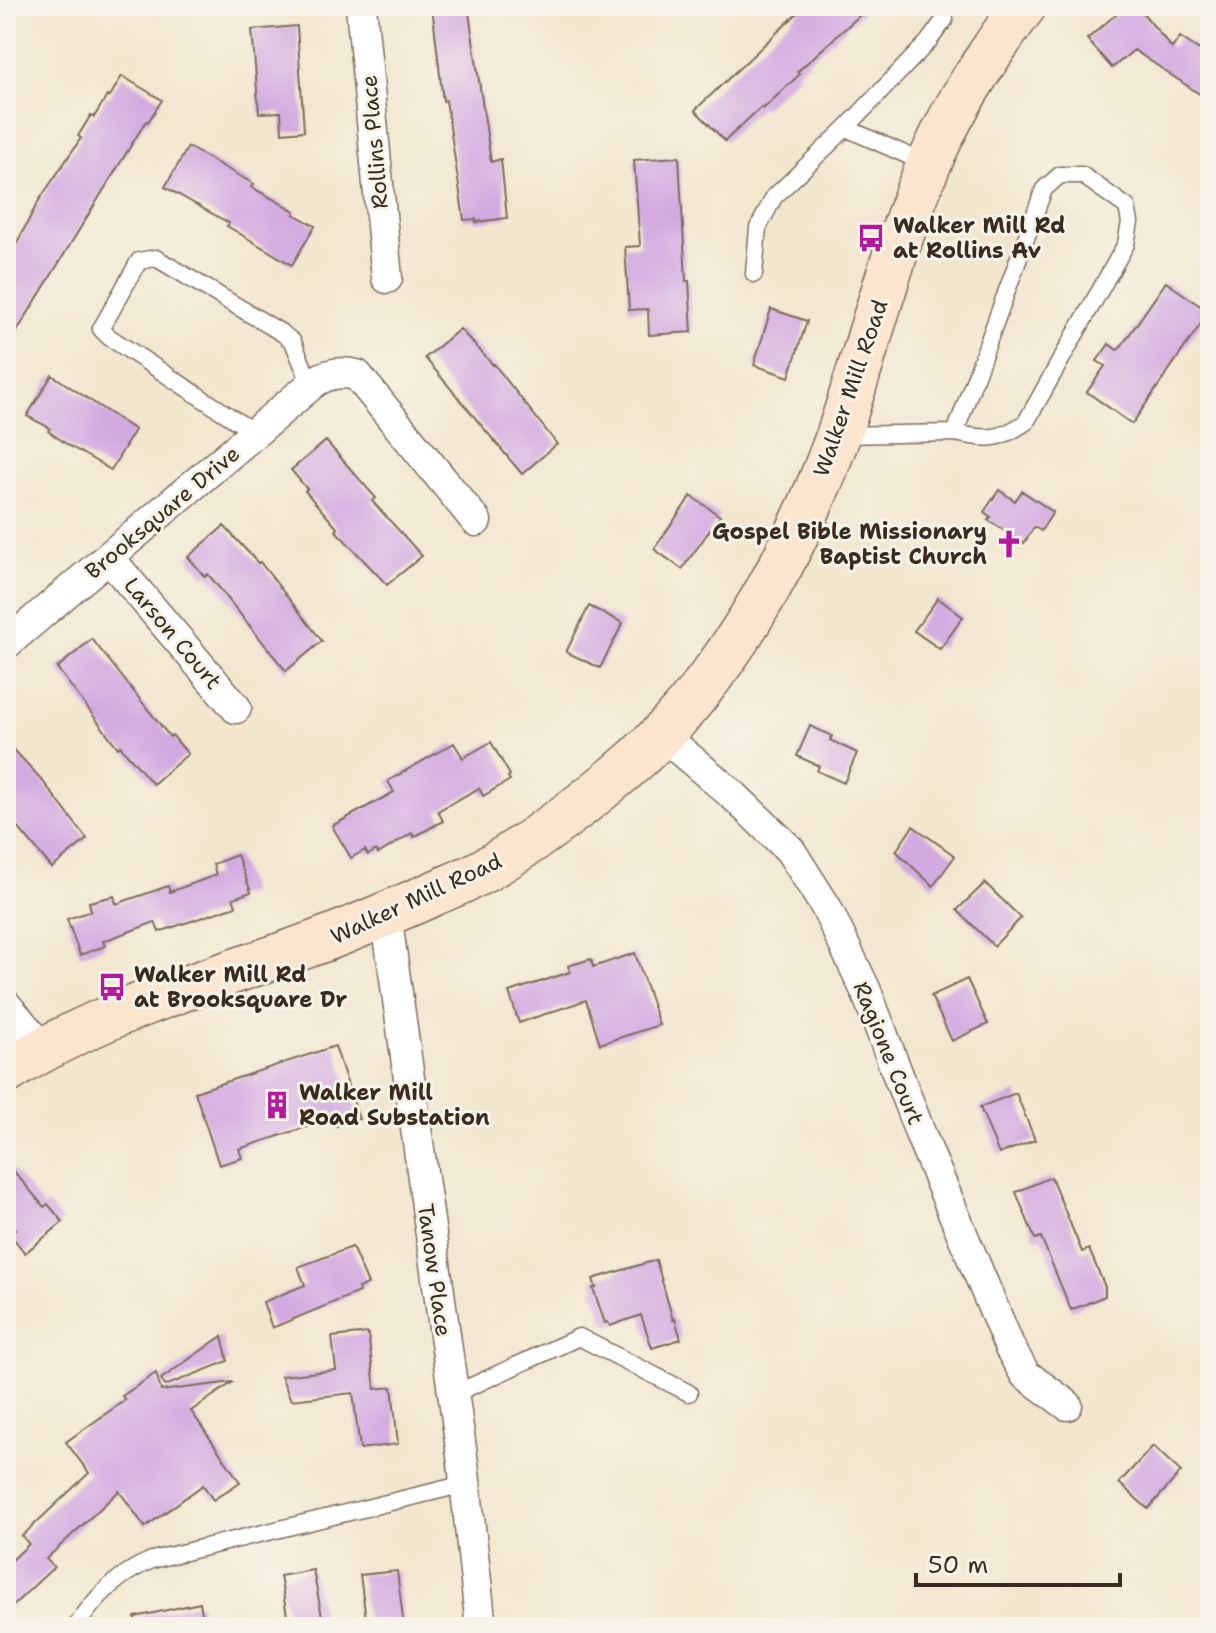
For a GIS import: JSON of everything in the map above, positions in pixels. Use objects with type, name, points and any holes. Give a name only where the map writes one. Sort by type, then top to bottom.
[{"type":"street","name":"Rollins Place","points":[[361,6],[387,278]]},
{"type":"street","name":"Walker Mill Road","points":[[6,1072],[43,1048],[164,996],[320,941],[480,873],[519,849],[619,774],[661,734],[728,654],[773,581],[838,435],[887,280],[929,164],[978,71],[1024,6]]},
{"type":"street","points":[[314,382],[337,373],[357,375],[476,521]]},
{"type":"street","name":"Brooksquare Drive","points":[[6,644],[314,382]]},
{"type":"street","name":"Larson Court","points":[[109,558],[236,708]]},
{"type":"street","name":"Ragione Court","points":[[661,734],[734,796],[790,850],[826,907],[866,991],[922,1138],[1010,1348],[1025,1374],[1067,1405]]},
{"type":"street","name":"Tanow Place","points":[[386,914],[465,1484],[481,1627]]},
{"type":"street","points":[[6,1005],[43,1048]]},
{"type":"lane","points":[[754,274],[754,246],[763,214],[790,179],[846,128],[928,42],[945,19]]},
{"type":"lane","points":[[846,128],[929,164]]},
{"type":"lane","points":[[838,435],[955,433],[986,439],[1007,435],[1026,422],[1126,244],[1130,222],[1127,207],[1082,175],[1060,175],[1044,189],[955,433]]},
{"type":"lane","points":[[255,433],[101,329],[139,261],[156,258],[282,333],[293,342],[314,382]]},
{"type":"lane","points":[[452,1395],[579,1337],[689,1393]]},
{"type":"lane","points":[[76,1627],[89,1606],[116,1582],[134,1567],[152,1560],[465,1484]]},
{"type":"building","points":[[432,6],[468,6],[491,162],[501,159],[507,218],[476,222],[476,219],[464,220],[446,100],[443,101]]},
{"type":"building","points":[[805,6],[870,6],[797,72],[800,74],[763,109],[761,107],[725,141],[695,110]]},
{"type":"building","points":[[1126,6],[1137,6],[1172,48],[1180,37],[1210,57],[1210,101],[1134,50],[1112,68],[1087,39]]},
{"type":"building","points":[[297,26],[304,131],[282,133],[281,112],[259,113],[252,30]]},
{"type":"building","points":[[122,76],[162,100],[146,121],[6,349],[6,264],[38,202],[81,138],[78,136],[91,115],[94,117],[107,96],[109,98]]},
{"type":"building","points":[[188,147],[254,184],[251,187],[295,211],[294,214],[315,226],[292,265],[227,226],[229,223],[165,187]]},
{"type":"building","points":[[679,157],[692,332],[649,335],[648,309],[629,310],[625,247],[640,246],[634,160]]},
{"type":"building","points":[[1166,282],[1209,312],[1132,424],[1087,392],[1105,366],[1097,361],[1109,344],[1117,350],[1120,348]]},
{"type":"building","points":[[771,309],[807,321],[789,377],[754,365]]},
{"type":"building","points":[[460,329],[494,364],[557,444],[522,474],[425,358]]},
{"type":"building","points":[[52,375],[135,430],[111,470],[27,416]]},
{"type":"building","points":[[326,441],[376,498],[372,501],[422,556],[387,585],[336,531],[338,529],[291,470]]},
{"type":"building","points":[[999,490],[1015,501],[1022,491],[1053,512],[1041,531],[1034,527],[1024,543],[988,520],[991,517],[984,512]]},
{"type":"building","points":[[691,496],[720,516],[682,569],[654,549]]},
{"type":"building","points":[[224,526],[260,562],[322,641],[286,671],[208,574],[205,577],[188,557]]},
{"type":"building","points":[[938,598],[963,617],[940,649],[914,631]]},
{"type":"building","points":[[589,606],[623,623],[600,668],[566,652]]},
{"type":"building","points":[[92,639],[170,737],[172,735],[188,754],[153,784],[120,746],[118,748],[57,668]]},
{"type":"building","points":[[810,726],[857,753],[844,783],[817,771],[819,766],[797,756]]},
{"type":"building","points":[[6,741],[41,779],[87,839],[52,868],[6,813]]},
{"type":"building","points":[[491,742],[510,780],[483,796],[479,788],[438,811],[443,821],[414,837],[412,833],[378,854],[376,850],[368,855],[365,850],[351,858],[332,826],[394,792],[388,781],[454,743],[463,758]]},
{"type":"building","points":[[913,826],[955,856],[933,886],[896,851]]},
{"type":"building","points":[[237,855],[251,892],[233,898],[236,906],[159,932],[155,922],[103,941],[105,946],[80,955],[67,919],[91,911],[89,902],[114,896],[116,904],[168,886],[170,892],[216,875],[213,864]]},
{"type":"building","points":[[985,883],[1021,918],[994,946],[957,910]]},
{"type":"building","points":[[635,953],[659,1025],[600,1044],[586,1000],[519,1023],[509,992],[570,972],[568,966],[591,959],[593,967]]},
{"type":"building","points":[[967,979],[988,1024],[952,1041],[931,996]]},
{"type":"building","name":"Walker Mill Road Substation","points":[[335,1046],[359,1119],[336,1126],[334,1118],[239,1149],[242,1158],[219,1165],[195,1092]]},
{"type":"building","points":[[1016,1093],[1035,1140],[999,1154],[980,1107]]},
{"type":"building","points":[[6,1162],[44,1207],[48,1204],[63,1222],[25,1253],[10,1234],[16,1229],[6,1216]]},
{"type":"building","points":[[1051,1177],[1082,1252],[1089,1249],[1105,1287],[1105,1296],[1071,1310],[1041,1237],[1035,1239],[1016,1192]]},
{"type":"building","points":[[352,1247],[368,1284],[358,1288],[359,1292],[272,1328],[263,1302],[305,1285],[298,1267]]},
{"type":"building","points":[[656,1260],[681,1339],[652,1348],[641,1315],[610,1326],[608,1322],[605,1323],[593,1279]]},
{"type":"building","points":[[368,1333],[375,1389],[392,1387],[398,1444],[360,1449],[353,1393],[291,1400],[281,1376],[336,1370],[332,1337]]},
{"type":"building","points":[[222,1336],[228,1361],[165,1386],[161,1379]]},
{"type":"building","points":[[156,1373],[161,1391],[233,1382],[191,1411],[240,1482],[213,1500],[203,1485],[145,1527],[119,1491],[46,1559],[54,1567],[6,1612],[6,1566],[29,1544],[22,1536],[89,1473],[66,1442],[125,1400],[122,1396]]},
{"type":"building","points":[[1153,1446],[1181,1472],[1148,1509],[1119,1483]]},
{"type":"building","points":[[313,1570],[324,1627],[289,1627],[280,1576]]},
{"type":"building","points":[[397,1571],[404,1627],[367,1627],[360,1575]]},
{"type":"building","points":[[200,1603],[205,1627],[136,1627],[135,1617]]},
{"type":"place","name":"Walker Mill Rd at Rollins Av","points":[[871,238]]},
{"type":"place","name":"Gospel Bible Missionary Baptist Church","points":[[1009,544]]},
{"type":"place","name":"Walker Mill Rd at Brooksquare Dr","points":[[112,987]]},
{"type":"place","name":"Walker Mill Road Substation","points":[[277,1105]]}]
